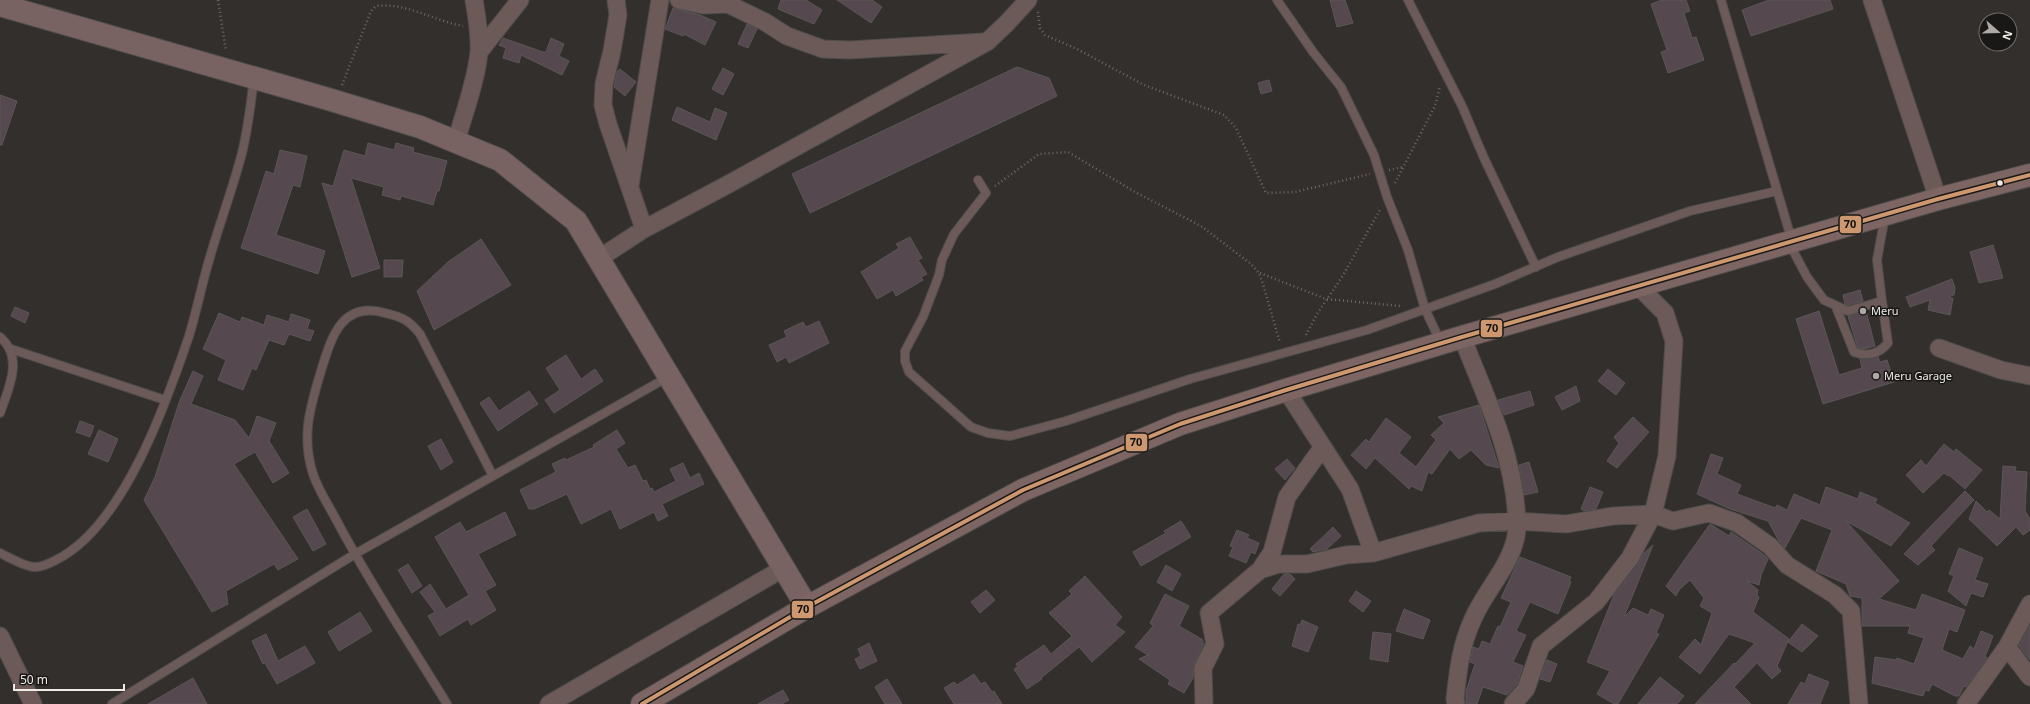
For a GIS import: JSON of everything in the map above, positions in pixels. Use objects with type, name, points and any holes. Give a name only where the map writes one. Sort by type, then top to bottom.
[{"type":"highway","points":[[642,704],[807,607],[1023,490],[1180,424],[1286,390],[1462,337],[2030,175]]},
{"type":"street","points":[[456,142],[479,52],[478,26],[474,0]]},
{"type":"street","points":[[479,52],[520,0]]},
{"type":"street","points":[[616,0],[618,15],[604,84],[603,105],[629,189],[644,229]]},
{"type":"street","points":[[629,189],[660,0]]},
{"type":"street","points":[[679,0],[703,5],[728,4],[765,22],[787,36],[823,49],[850,50],[986,42]]},
{"type":"street","points":[[1873,0],[1938,200]]},
{"type":"street","points":[[598,258],[644,229],[986,42],[1032,3]]},
{"type":"street","points":[[0,5],[420,127],[500,160],[576,221],[807,607]]},
{"type":"street","points":[[1513,704],[1526,689],[1541,646],[1596,602],[1630,558],[1653,514],[1667,456],[1674,341],[1665,313],[1639,287]]},
{"type":"street","points":[[1456,704],[1455,698],[1460,657],[1473,619],[1512,552],[1516,536],[1517,521],[1512,479],[1506,451],[1462,337]]},
{"type":"street","points":[[1939,348],[2001,370],[2030,376]]},
{"type":"street","points":[[1286,390],[1322,448],[1350,489],[1373,553]]},
{"type":"street","points":[[1204,704],[1203,668],[1215,644],[1209,613],[1260,570],[1272,552],[1287,497],[1322,448]]},
{"type":"street","points":[[1260,570],[1278,564],[1307,564],[1346,555],[1373,553],[1479,523],[1517,521],[1566,524],[1613,516],[1653,514],[1673,521],[1709,513],[1737,523],[1770,546],[1787,565],[1835,595],[1851,611],[1859,704]]},
{"type":"street","points":[[550,704],[784,568]]},
{"type":"street","points":[[1966,704],[2006,647],[2030,604]]},
{"type":"street","points":[[0,636],[33,704]]},
{"type":"street","points":[[2006,647],[2028,672]]},
{"type":"lane","points":[[1278,0],[1313,52],[1341,86],[1380,172],[1387,197],[1408,250],[1425,310],[1442,343]]},
{"type":"lane","points":[[1408,0],[1462,106],[1484,158],[1536,267]]},
{"type":"lane","points":[[1721,0],[1777,191],[1790,243],[1814,288],[1824,300],[1836,307],[1848,311],[1882,301]]},
{"type":"lane","points":[[0,553],[35,568],[71,553],[89,536],[112,508],[130,475],[149,439],[189,335],[210,256],[242,152],[250,113],[254,78]]},
{"type":"lane","points":[[978,180],[986,193],[954,234],[942,260],[939,275],[923,316],[904,351],[905,361],[909,372],[971,427],[988,433],[1010,436],[1066,421],[1190,379],[1367,330],[1425,310],[1536,267],[1690,211],[1777,191]]},
{"type":"lane","points":[[1836,307],[1854,352],[1864,355],[1882,350],[1888,343],[1877,260],[1885,216]]},
{"type":"lane","points":[[447,704],[354,554],[314,477],[309,459],[307,440],[311,405],[330,339],[340,325],[350,316],[363,311],[377,310],[399,317],[411,323],[420,334],[493,476]]},
{"type":"lane","points":[[0,337],[10,349],[14,366],[0,413]]},
{"type":"lane","points":[[10,349],[165,400]]},
{"type":"lane","points":[[112,704],[354,554],[669,377]]},
{"type":"path","points":[[218,0],[223,36],[231,71]]},
{"type":"path","points":[[1032,3],[1040,28],[1045,35],[1077,49],[1144,85],[1224,115],[1236,128],[1266,193],[1310,189],[1404,167]]},
{"type":"path","points":[[336,102],[358,41],[371,11],[376,6],[405,8],[451,24],[478,26]]},
{"type":"path","points":[[986,193],[1039,154],[1068,152],[1135,192],[1201,226],[1235,250],[1251,264],[1259,273],[1284,354]]},
{"type":"path","points":[[1259,273],[1326,299],[1400,305],[1425,310]]},
{"type":"path","points":[[1299,350],[1326,299]]},
{"type":"building","points":[[781,0],[806,0],[822,10],[814,24],[778,9]]},
{"type":"building","points":[[837,0],[872,0],[882,7],[871,23]]},
{"type":"building","points":[[1330,0],[1345,0],[1353,23],[1337,27]]},
{"type":"building","points":[[1662,0],[1686,0],[1690,11],[1684,13],[1692,38],[1696,37],[1704,60],[1668,73],[1661,52],[1667,50],[1651,4]]},
{"type":"building","points":[[1769,0],[1830,0],[1833,9],[1751,36],[1742,10]]},
{"type":"building","points":[[673,8],[700,15],[716,22],[705,45],[684,34],[683,36],[665,29]]},
{"type":"building","points":[[747,24],[757,29],[748,48],[738,44]]},
{"type":"building","points":[[503,38],[546,52],[551,38],[564,44],[559,56],[569,61],[562,75],[521,55],[519,63],[503,58],[506,48],[499,45]]},
{"type":"building","points":[[1017,67],[1049,78],[1057,96],[810,213],[792,174]]},
{"type":"building","points":[[723,68],[734,74],[723,95],[712,89]]},
{"type":"building","points":[[620,69],[636,82],[625,96],[614,87],[617,72]]},
{"type":"building","points":[[1269,80],[1272,91],[1261,94],[1258,83]]},
{"type":"building","points":[[0,95],[17,101],[2,145],[0,145]]},
{"type":"building","points":[[677,107],[710,122],[715,108],[727,113],[716,140],[672,120]]},
{"type":"building","points":[[368,143],[394,150],[396,143],[414,148],[413,152],[447,161],[439,191],[437,191],[433,205],[401,196],[400,200],[382,195],[384,187],[351,178],[380,268],[352,277],[322,183],[333,186],[344,150],[365,156]]},
{"type":"building","points":[[280,150],[307,156],[300,187],[293,185],[276,235],[325,251],[318,274],[241,248],[266,171],[274,174]]},
{"type":"building","points":[[910,237],[922,258],[918,260],[927,274],[921,277],[923,280],[896,296],[893,290],[877,299],[861,272],[899,248],[896,244]]},
{"type":"building","points":[[481,239],[511,285],[434,330],[417,291],[448,262]]},
{"type":"building","points":[[1993,245],[2003,278],[1979,283],[1970,252]]},
{"type":"building","points":[[384,260],[403,260],[402,277],[384,277]]},
{"type":"building","points":[[1952,279],[1955,288],[1954,295],[1950,296],[1950,298],[1953,298],[1950,315],[1928,310],[1930,300],[1910,307],[1906,297]]},
{"type":"building","points":[[1860,290],[1863,301],[1848,305],[1845,304],[1843,295]]},
{"type":"building","points":[[15,307],[29,313],[25,323],[11,316]]},
{"type":"building","points":[[1819,311],[1839,375],[1862,368],[1860,359],[1878,357],[1880,362],[1887,360],[1894,382],[1823,404],[1796,319]]},
{"type":"building","points":[[1866,311],[1875,346],[1864,349],[1858,348],[1848,316]]},
{"type":"building","points":[[219,313],[240,322],[242,317],[264,325],[267,315],[289,322],[291,314],[310,320],[307,329],[314,331],[310,341],[289,334],[284,345],[269,340],[256,370],[252,368],[243,390],[218,380],[226,360],[203,349]]},
{"type":"building","points":[[819,321],[829,343],[789,363],[786,357],[777,362],[769,345],[787,337],[784,331],[803,322],[806,327]]},
{"type":"building","points":[[566,355],[581,379],[595,369],[603,381],[554,413],[545,400],[560,390],[546,368]]},
{"type":"building","points":[[1608,369],[1625,383],[1616,395],[1598,381]]},
{"type":"building","points":[[193,371],[203,376],[191,404],[235,420],[249,438],[257,416],[276,423],[269,441],[289,473],[273,483],[255,452],[234,464],[298,559],[278,570],[274,564],[226,591],[228,604],[212,612],[144,500],[155,477],[180,400]]},
{"type":"building","points":[[1576,386],[1580,401],[1562,410],[1555,397]]},
{"type":"building","points":[[529,391],[538,404],[498,431],[480,403],[489,397],[499,411]]},
{"type":"building","points":[[1530,391],[1534,405],[1504,415],[1498,400]]},
{"type":"building","points":[[1479,405],[1499,468],[1486,465],[1471,450],[1459,459],[1450,449],[1432,474],[1428,472],[1422,491],[1411,486],[1409,489],[1375,458],[1366,469],[1351,455],[1366,439],[1369,442],[1386,418],[1411,437],[1399,453],[1416,467],[1436,440],[1431,435],[1444,423],[1438,417]]},
{"type":"building","points":[[1633,417],[1649,432],[1617,468],[1607,461],[1619,443],[1614,437]]},
{"type":"building","points":[[80,421],[94,426],[90,437],[76,432]]},
{"type":"building","points":[[99,430],[118,439],[108,462],[88,454]]},
{"type":"building","points":[[617,430],[625,443],[616,449],[628,468],[635,465],[643,481],[646,480],[650,489],[652,488],[654,492],[676,481],[670,469],[683,463],[690,478],[699,473],[704,484],[662,504],[668,516],[658,521],[654,512],[620,529],[611,509],[581,524],[567,494],[534,509],[529,509],[520,490],[556,472],[552,464],[565,458],[566,460],[594,447],[593,445]]},
{"type":"building","points":[[441,439],[453,462],[441,470],[428,446]]},
{"type":"building","points":[[1944,444],[1954,452],[1956,449],[1982,470],[1965,489],[1949,475],[1948,476],[1944,473],[1923,493],[1906,475],[1921,460],[1926,466]]},
{"type":"building","points":[[1711,454],[1723,458],[1717,474],[1741,485],[1737,494],[1775,508],[1777,505],[1787,510],[1794,494],[1820,505],[1826,487],[1858,499],[1860,492],[1877,499],[1875,503],[1910,523],[1891,546],[1846,521],[1899,581],[1879,599],[1916,610],[1922,594],[1965,610],[1957,632],[1949,629],[1942,650],[1963,659],[1970,646],[1974,649],[1981,631],[1993,636],[1985,657],[1987,658],[1966,687],[1964,686],[1959,696],[1955,696],[1932,684],[1929,691],[1925,690],[1923,696],[1872,683],[1875,657],[1896,660],[1897,658],[1914,664],[1924,638],[1908,633],[1910,626],[1862,626],[1862,598],[1850,596],[1846,584],[1816,571],[1832,530],[1801,518],[1785,548],[1779,541],[1768,521],[1730,509],[1697,494]]},
{"type":"building","points":[[1287,459],[1295,468],[1285,480],[1275,469]]},
{"type":"building","points":[[1529,462],[1538,492],[1524,495],[1519,465]]},
{"type":"building","points":[[2003,466],[2016,467],[2015,471],[2027,472],[2025,511],[2030,519],[2030,530],[2023,535],[2016,527],[1997,546],[1969,519],[1976,501],[1987,512],[1989,510],[2000,519]]},
{"type":"building","points":[[1590,487],[1603,492],[1596,509],[1585,511],[1581,509]]},
{"type":"building","points":[[1965,491],[1974,500],[1931,546],[1935,550],[1918,565],[1904,554]]},
{"type":"building","points":[[307,509],[326,544],[313,551],[293,517]]},
{"type":"building","points":[[505,512],[516,535],[478,554],[496,585],[485,591],[496,610],[471,625],[468,619],[440,636],[428,616],[435,612],[420,592],[430,584],[446,609],[469,595],[435,537],[460,522],[466,532]]},
{"type":"building","points":[[1181,521],[1191,537],[1141,566],[1133,552],[1166,533],[1164,531]]},
{"type":"building","points":[[1710,524],[1729,536],[1731,532],[1768,559],[1761,575],[1759,585],[1747,581],[1758,590],[1757,596],[1759,597],[1753,612],[1789,639],[1777,666],[1781,671],[1772,679],[1757,663],[1734,687],[1751,704],[1695,704],[1755,643],[1729,634],[1700,674],[1679,657],[1695,639],[1701,645],[1712,613],[1700,606],[1704,598],[1690,580],[1679,590],[1676,596],[1666,586]]},
{"type":"building","points":[[1333,527],[1341,536],[1327,549],[1313,552],[1310,549]]},
{"type":"building","points":[[1237,530],[1249,535],[1247,538],[1259,543],[1255,554],[1251,552],[1246,563],[1229,556],[1233,547],[1230,546]]},
{"type":"building","points":[[1653,545],[1624,617],[1633,608],[1648,615],[1651,609],[1664,615],[1656,633],[1659,634],[1618,704],[1614,704],[1597,694],[1610,671],[1587,662],[1614,595],[1638,564],[1644,553]]},
{"type":"building","points":[[1959,548],[1983,558],[1975,580],[1988,584],[1983,597],[1971,593],[1966,606],[1948,591],[1954,576],[1949,574]]},
{"type":"building","points":[[1520,557],[1571,577],[1569,581],[1571,582],[1558,614],[1530,602],[1516,631],[1526,635],[1513,662],[1523,666],[1517,684],[1507,695],[1483,687],[1477,704],[1466,704],[1466,691],[1475,664],[1470,662],[1473,647],[1479,649],[1482,641],[1490,644],[1498,626],[1500,627],[1511,602],[1501,598]]},
{"type":"building","points":[[408,564],[422,586],[412,593],[398,570]]},
{"type":"building","points":[[1166,565],[1181,574],[1172,591],[1157,582]]},
{"type":"building","points":[[1284,574],[1290,574],[1295,579],[1280,596],[1272,589]]},
{"type":"building","points":[[1085,576],[1122,617],[1115,625],[1125,632],[1092,662],[1079,647],[1041,678],[1042,679],[1027,689],[1014,669],[1018,667],[1016,664],[1044,645],[1051,654],[1072,636],[1049,613],[1072,594],[1069,591]]},
{"type":"building","points":[[986,590],[995,600],[980,613],[971,602]]},
{"type":"building","points":[[1356,591],[1371,601],[1363,612],[1349,601]]},
{"type":"building","points":[[1165,594],[1189,606],[1179,626],[1203,640],[1202,642],[1204,643],[1194,664],[1193,678],[1184,693],[1168,684],[1170,680],[1139,659],[1148,655],[1135,647],[1153,626],[1150,623]]},
{"type":"building","points":[[1404,609],[1430,620],[1423,639],[1396,631]]},
{"type":"building","points":[[360,612],[372,631],[339,651],[328,632]]},
{"type":"building","points":[[1302,620],[1318,627],[1308,652],[1292,646],[1298,624],[1300,625]]},
{"type":"building","points":[[1802,624],[1818,636],[1802,652],[1788,642]]},
{"type":"building","points":[[2030,625],[2030,660],[2019,646]]},
{"type":"building","points":[[1373,632],[1391,634],[1388,662],[1370,659]]},
{"type":"building","points":[[266,634],[278,661],[305,646],[315,663],[277,684],[265,663],[263,664],[252,641]]},
{"type":"building","points":[[869,643],[877,661],[860,669],[855,659],[861,656],[858,649]]},
{"type":"building","points":[[1547,660],[1557,664],[1550,682],[1540,679]]},
{"type":"building","points":[[974,674],[981,684],[985,682],[992,692],[994,691],[1002,704],[954,704],[944,688],[954,682],[957,685]]},
{"type":"building","points":[[1809,674],[1829,682],[1820,704],[1788,704],[1801,682],[1805,684]]},
{"type":"building","points":[[1660,677],[1684,696],[1677,704],[1638,704]]},
{"type":"building","points":[[193,678],[207,704],[148,704]]},
{"type":"building","points":[[887,679],[902,704],[885,704],[875,687]]},
{"type":"building","points":[[783,690],[789,700],[782,704],[758,704]]},
{"type":"transit line","name":"70","points":[[642,704],[807,607],[1023,490],[1180,424],[1286,390],[1462,337],[1938,199],[2030,175]]},
{"type":"place","name":"Meru","points":[[1863,311]]},
{"type":"place","name":"Meru Garage","points":[[1876,376]]}]
